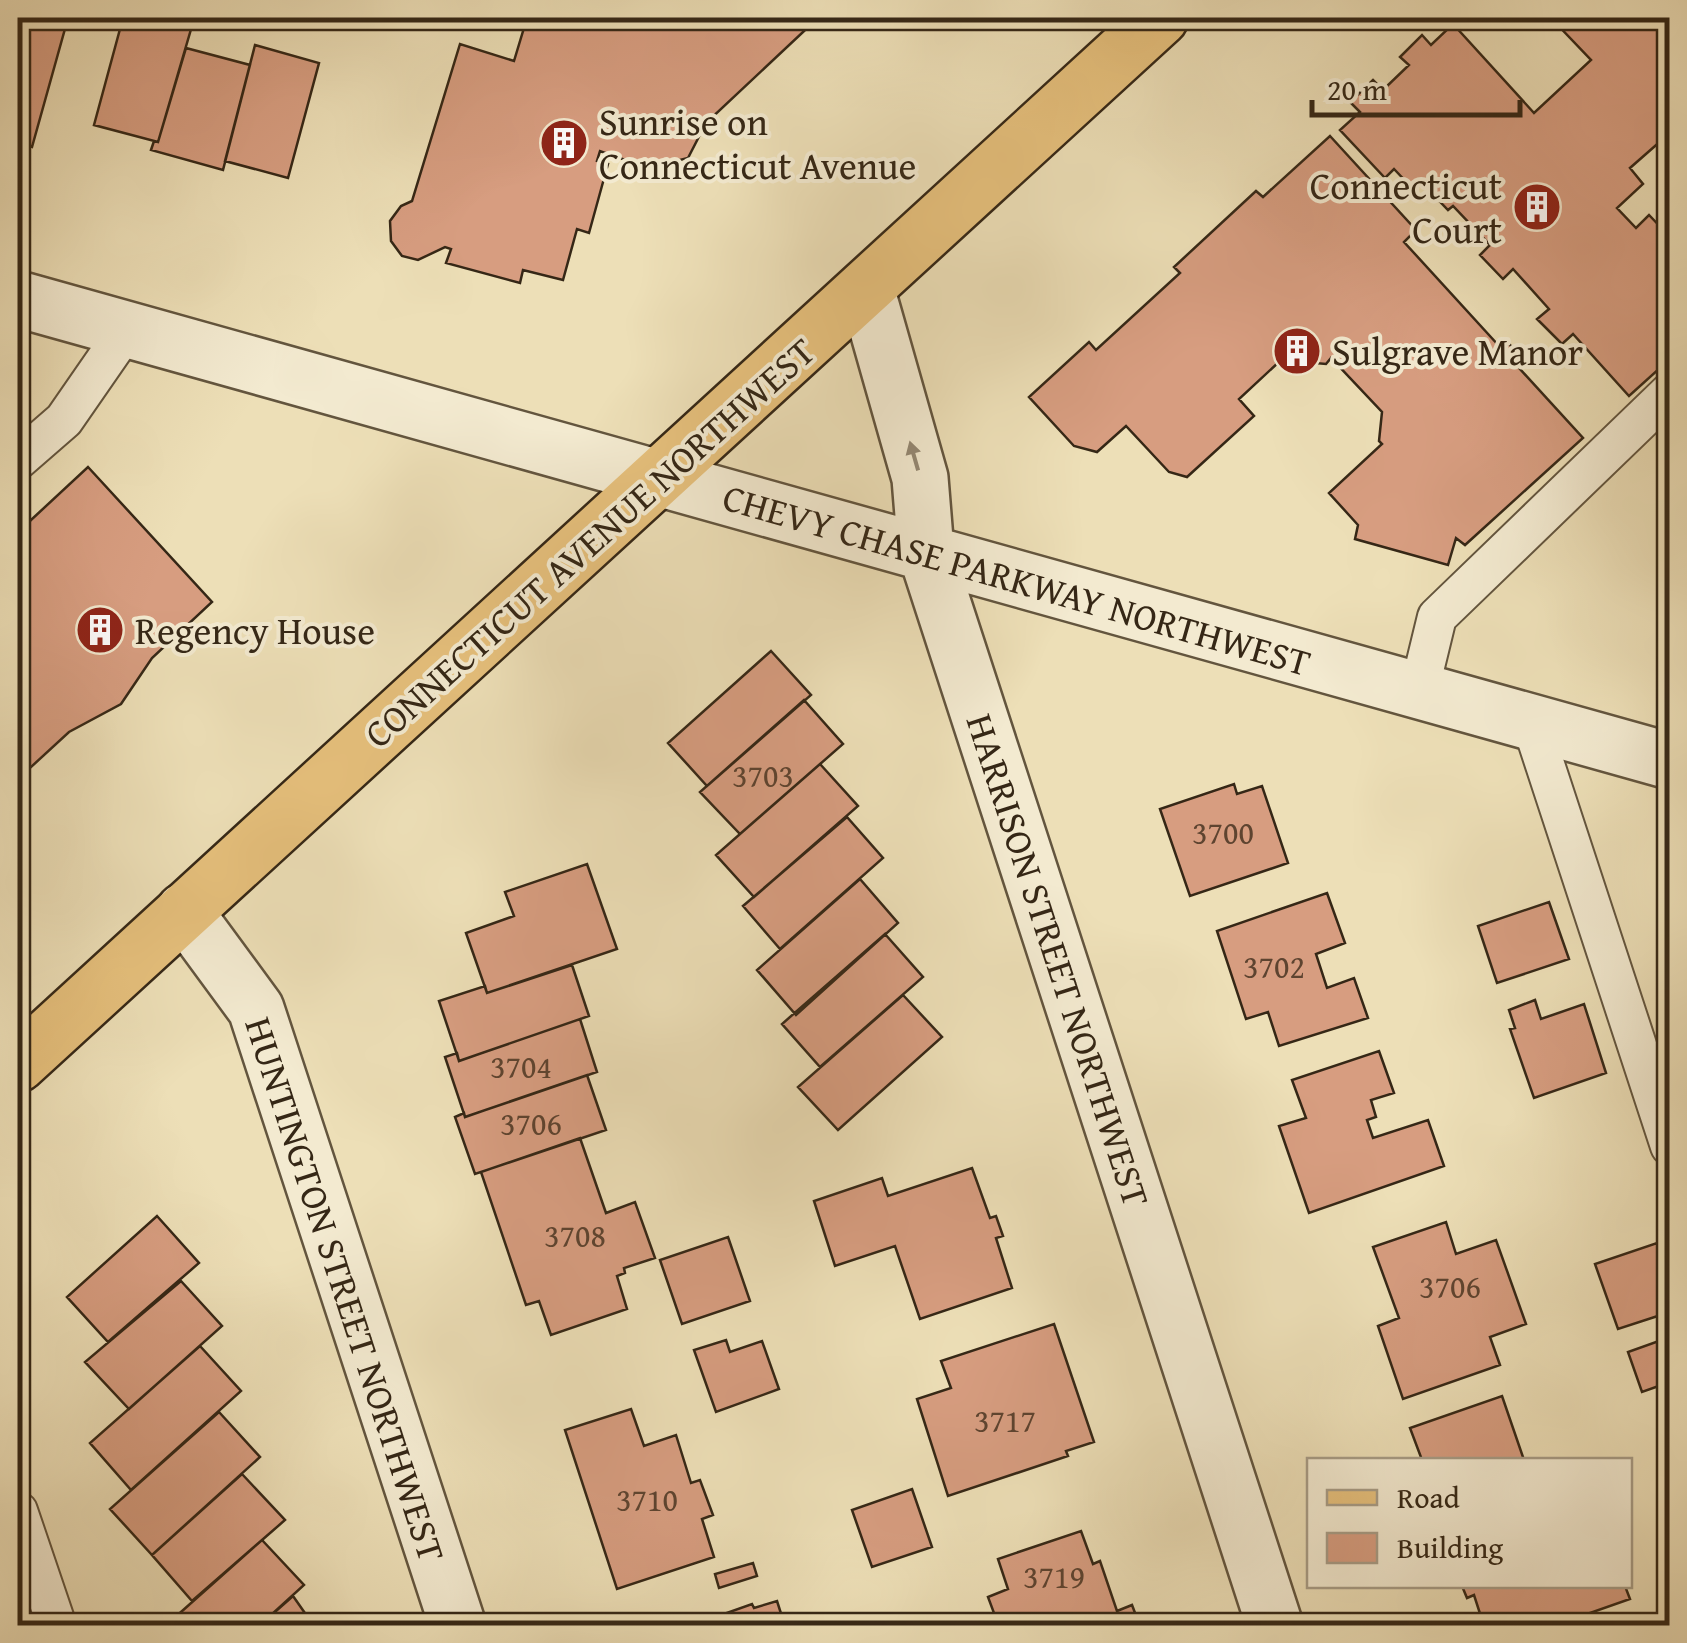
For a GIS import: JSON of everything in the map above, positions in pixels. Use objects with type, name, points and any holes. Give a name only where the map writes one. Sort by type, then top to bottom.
[{"type":"main road","name":"CONNECTICUT AVENUE NORTHWEST","points":[[18,1064],[1160,18]]},
{"type":"street","name":"HARRISON STREET NORTHWEST","points":[[866,288],[920,478],[926,552],[1276,1626]]},
{"type":"street","name":"CHEVY CHASE PARKWAY NORTHWEST","points":[[18,299],[1670,761]]},
{"type":"street","name":"HUNTINGTON STREET NORTHWEST","points":[[184,911],[256,1010],[458,1626]]},
{"type":"lane","points":[[18,460],[64,420],[127,329]]},
{"type":"lane","points":[[1419,691],[1438,617],[1670,392]]},
{"type":"lane","points":[[1531,722],[1670,1146]]},
{"type":"lane","points":[[18,1510],[56,1626]]},
{"type":"building","points":[[18,18],[68,18],[32,147],[18,143]]},
{"type":"building","points":[[123,18],[194,19],[158,142],[94,125]]},
{"type":"building","name":"Sunrise on Connecticut Avenue","points":[[527,18],[818,18],[706,123],[688,158],[648,168],[600,151],[597,161],[608,164],[589,233],[577,229],[563,280],[523,270],[520,283],[446,263],[451,249],[445,247],[418,260],[402,256],[391,241],[390,221],[401,206],[412,201],[460,44],[514,61]]},
{"type":"building","name":"Connecticut Court","points":[[1551,18],[1670,18],[1670,146],[1663,139],[1630,168],[1643,184],[1617,208],[1636,228],[1649,215],[1670,237],[1670,247],[1660,255],[1670,265],[1670,359],[1629,396],[1573,334],[1562,344],[1537,319],[1549,309],[1513,269],[1503,279],[1480,255],[1490,245],[1453,206],[1448,210],[1422,183],[1414,190],[1394,169],[1385,178],[1340,130],[1360,112],[1350,102],[1373,80],[1383,90],[1409,65],[1400,57],[1422,35],[1431,45],[1453,24],[1534,113],[1591,60]]},
{"type":"building","points":[[255,45],[319,63],[288,178],[225,161]]},
{"type":"building","points":[[186,48],[250,65],[223,170],[151,150],[154,141],[158,142]]},
{"type":"building","name":"Sulgrave Manor","points":[[1330,136],[1416,230],[1404,242],[1500,347],[1506,341],[1517,352],[1510,358],[1583,438],[1465,545],[1456,538],[1448,565],[1355,539],[1358,525],[1329,493],[1382,444],[1382,412],[1331,358],[1326,364],[1281,360],[1239,399],[1254,416],[1187,477],[1169,472],[1126,426],[1097,452],[1074,446],[1029,397],[1089,342],[1096,350],[1180,273],[1174,267],[1256,191],[1263,197]]},
{"type":"building","name":"Regency House","points":[[88,467],[212,602],[152,658],[121,704],[69,732],[18,779],[18,518],[23,513],[31,520]]},
{"type":"building","points":[[771,651],[811,695],[707,786],[668,743]]},
{"type":"building","points":[[804,700],[843,744],[740,834],[700,792]]},
{"type":"building","points":[[820,764],[858,806],[754,897],[716,855]]},
{"type":"building","points":[[1234,784],[1237,794],[1262,786],[1288,863],[1190,896],[1160,809]]},
{"type":"building","points":[[847,817],[883,858],[780,949],[743,906]]},
{"type":"building","points":[[587,864],[617,949],[487,993],[466,933],[514,916],[505,892]]},
{"type":"building","points":[[860,879],[898,923],[796,1015],[757,970]]},
{"type":"building","points":[[1327,893],[1345,943],[1316,954],[1327,988],[1354,978],[1368,1018],[1279,1046],[1268,1012],[1246,1019],[1217,931]]},
{"type":"building","points":[[1549,902],[1569,959],[1497,983],[1478,926]]},
{"type":"building","points":[[885,934],[923,977],[820,1067],[782,1024]]},
{"type":"building","points":[[572,965],[589,1016],[459,1061],[439,1001],[485,986],[487,993]]},
{"type":"building","points":[[903,995],[942,1037],[838,1130],[798,1087]]},
{"type":"building","points":[[1535,1000],[1541,1019],[1584,1004],[1606,1073],[1534,1098],[1510,1029],[1515,1028],[1509,1010]]},
{"type":"building","points":[[580,1019],[597,1072],[465,1117],[445,1057],[457,1053],[459,1061]]},
{"type":"building","points":[[1379,1051],[1394,1093],[1371,1100],[1376,1117],[1367,1120],[1373,1138],[1428,1120],[1444,1166],[1309,1213],[1279,1126],[1306,1118],[1292,1080]]},
{"type":"building","points":[[587,1075],[606,1130],[475,1174],[455,1117],[464,1113],[465,1117]]},
{"type":"building","points":[[580,1138],[606,1213],[635,1202],[655,1258],[624,1268],[625,1273],[617,1276],[627,1309],[551,1335],[539,1301],[526,1305],[481,1172]]},
{"type":"building","points":[[972,1168],[990,1218],[996,1216],[1003,1236],[996,1238],[1012,1288],[920,1319],[895,1246],[835,1266],[814,1201],[882,1178],[888,1196]]},
{"type":"building","points":[[157,1216],[199,1263],[108,1342],[67,1297]]},
{"type":"building","points":[[1446,1222],[1456,1254],[1496,1240],[1526,1324],[1490,1337],[1500,1365],[1403,1399],[1378,1326],[1399,1318],[1373,1247]]},
{"type":"building","points":[[728,1237],[750,1301],[682,1324],[660,1260]]},
{"type":"building","points":[[1657,1243],[1670,1280],[1670,1312],[1618,1329],[1595,1264]]},
{"type":"building","points":[[181,1281],[222,1326],[129,1409],[85,1362]]},
{"type":"building","points":[[1054,1324],[1094,1442],[1066,1451],[1068,1456],[948,1496],[917,1399],[951,1388],[941,1361]]},
{"type":"building","points":[[1670,1337],[1670,1382],[1642,1392],[1628,1352]]},
{"type":"building","points":[[726,1340],[730,1352],[762,1341],[779,1389],[716,1412],[694,1350]]},
{"type":"building","points":[[200,1346],[241,1391],[131,1490],[90,1443]]},
{"type":"building","points":[[1502,1396],[1523,1458],[1421,1458],[1410,1428]]},
{"type":"building","points":[[631,1409],[644,1446],[676,1435],[691,1483],[700,1480],[713,1515],[702,1519],[714,1557],[617,1589],[565,1430]]},
{"type":"building","points":[[219,1412],[260,1457],[152,1555],[110,1509]]},
{"type":"building","points":[[242,1474],[285,1520],[192,1601],[152,1555]]},
{"type":"building","points":[[912,1489],[932,1547],[872,1567],[852,1510]]},
{"type":"building","points":[[1081,1531],[1093,1564],[1100,1561],[1117,1611],[1132,1605],[1140,1626],[964,1626],[994,1613],[988,1597],[1008,1589],[998,1559]]},
{"type":"building","points":[[262,1540],[304,1585],[259,1626],[177,1626],[172,1620]]},
{"type":"building","points":[[753,1563],[757,1576],[719,1588],[715,1574]]},
{"type":"building","points":[[1463,1588],[1626,1588],[1630,1599],[1553,1626],[1484,1626],[1474,1595],[1467,1598]]},
{"type":"building","points":[[293,1596],[314,1626],[259,1626]]},
{"type":"building","points":[[777,1601],[785,1626],[690,1626],[752,1604],[754,1608]]},
{"type":"place","name":"Sunrise on Connecticut Avenue","points":[[564,143]]},
{"type":"place","name":"Connecticut Court","points":[[1537,207]]},
{"type":"place","name":"Sulgrave Manor","points":[[1297,351]]},
{"type":"place","name":"Regency House","points":[[100,630]]}]
